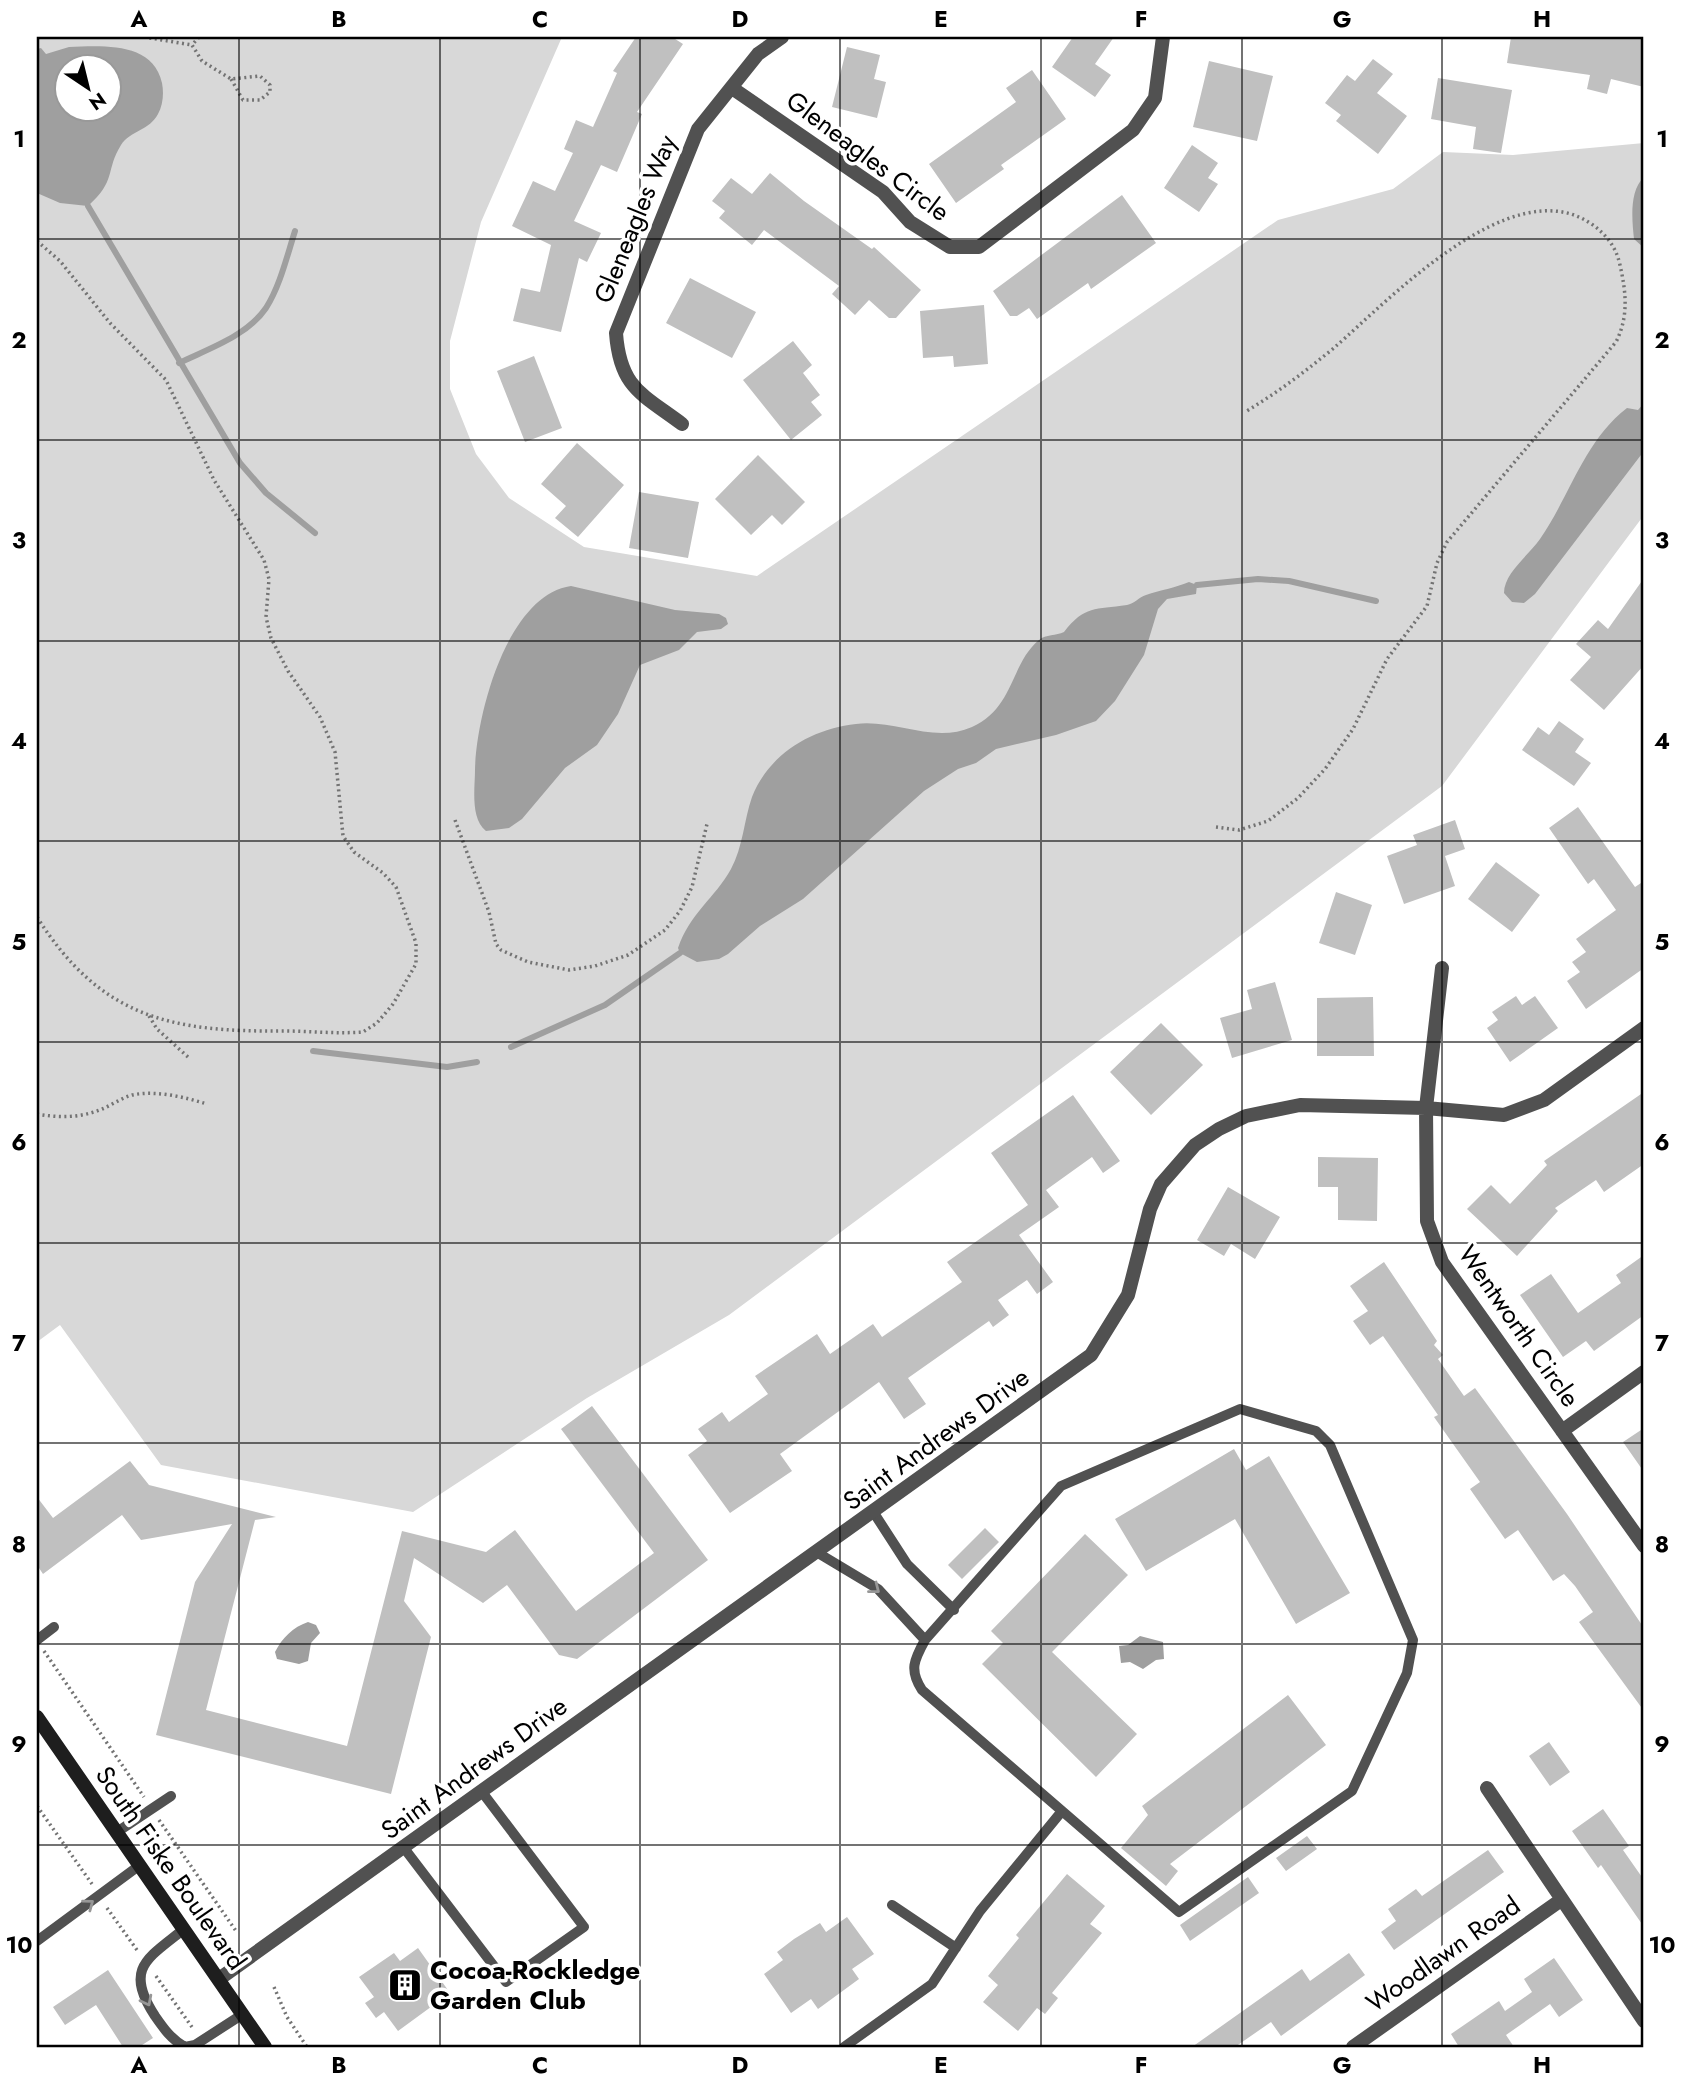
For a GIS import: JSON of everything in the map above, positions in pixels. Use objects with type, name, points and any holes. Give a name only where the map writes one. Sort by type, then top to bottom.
[{"type":"main road","name":"South Fiske Boulevard","points":[[37,1717],[265,2047]]},
{"type":"street","name":"Gleneagles Way","points":[[682,424],[630,385],[618,359],[616,333],[698,129],[758,54],[782,37]]},
{"type":"street","name":"Gleneagles Circle","points":[[732,88],[884,192],[910,222],[950,247],[979,247],[1133,131],[1155,98],[1163,37]]},
{"type":"street","name":"Wentworth Circle","points":[[1442,968],[1426,1108],[1427,1221],[1442,1262],[1644,1546]]},
{"type":"street","name":"Saint Andrews Drive","points":[[219,1979],[874,1513],[1091,1355],[1128,1295],[1150,1209],[1161,1184],[1195,1145],[1246,1116],[1286,1106],[1426,1108],[1504,1115],[1544,1100],[1644,1028]]},
{"type":"street","points":[[1562,1431],[1644,1372]]},
{"type":"street","points":[[1487,1788],[1644,2021]]},
{"type":"street","name":"Woodlawn Road","points":[[1353,2047],[1561,1900]]},
{"type":"lane","points":[[1241,1409],[1316,1431],[1330,1445],[1413,1640],[1408,1673],[1352,1791],[1179,1912],[922,1690],[913,1676],[913,1664],[925,1640],[1061,1486],[1241,1409]]},
{"type":"lane","points":[[874,1513],[907,1564],[954,1610]]},
{"type":"lane","points":[[818,1553],[878,1589],[925,1640]]},
{"type":"lane","points":[[39,1643],[54,1627]]},
{"type":"lane","points":[[404,1848],[506,1982],[584,1927],[482,1792]]},
{"type":"lane","points":[[117,1832],[171,1796]]},
{"type":"lane","points":[[844,2047],[932,1984],[980,1911],[1062,1811]]},
{"type":"lane","points":[[37,1941],[140,1866]]},
{"type":"lane","points":[[892,1905],[956,1948]]},
{"type":"lane","points":[[184,1929],[146,1962],[139,1981],[144,1999],[164,2030],[185,2047],[201,2041],[243,2014]]},
{"type":"path","points":[[144,37],[192,45],[202,61],[231,79],[243,100],[260,100],[270,92],[270,85],[261,76],[231,79]]},
{"type":"path","points":[[192,45],[199,37]]},
{"type":"path","points":[[1216,827],[1248,828],[1283,811],[1310,787],[1353,729],[1387,659],[1427,606],[1437,563],[1447,542],[1607,353],[1622,331],[1626,305],[1614,247],[1601,232],[1571,213],[1546,208],[1511,218],[1441,255],[1285,387],[1245,412]]},
{"type":"path","points":[[37,241],[60,261],[110,323],[166,380],[214,480],[259,550],[269,579],[266,617],[271,638],[288,671],[320,717],[335,752],[343,836],[354,852],[383,873],[396,887],[418,951],[416,964],[393,1004],[377,1023],[363,1032],[211,1030],[149,1016],[102,992],[65,956],[37,919]]},
{"type":"path","points":[[455,820],[489,912],[496,944],[501,950],[528,962],[569,970],[595,966],[628,956],[665,930],[680,911],[692,887],[707,824]]},
{"type":"path","points":[[149,1016],[157,1028],[188,1057]]},
{"type":"path","points":[[37,1114],[76,1116],[100,1110],[124,1098],[145,1094],[183,1097],[208,1104]]},
{"type":"path","points":[[39,1643],[144,1797]]},
{"type":"path","points":[[37,1806],[93,1886]]},
{"type":"path","points":[[158,1818],[236,1931]]},
{"type":"path","points":[[106,1906],[201,2041]]},
{"type":"path","points":[[274,1987],[287,2017],[307,2047]]},
{"type":"shaded area","points":[[37,37],[562,37],[481,222],[450,341],[450,389],[476,454],[509,498],[584,547],[757,576],[1278,220],[1393,189],[1443,152],[1513,155],[1644,143],[1644,515],[1442,786],[729,1315],[587,1398],[413,1512],[161,1465],[60,1325],[37,1342]]},
{"type":"shaded area","points":[[69,47],[124,49],[148,60],[157,69],[162,83],[163,99],[158,114],[150,124],[129,136],[121,145],[107,182],[88,206],[60,203],[37,193],[37,49],[41,48],[46,54],[52,52],[52,122],[122,122],[122,52],[53,52]]},
{"type":"shaded area","points":[[1644,177],[1644,248],[1634,239],[1632,215],[1636,190]]},
{"type":"shaded area","points":[[1644,403],[1644,451],[1535,594],[1524,603],[1512,602],[1504,593],[1508,578],[1551,522],[1599,436],[1627,408],[1638,410]]},
{"type":"shaded area","points":[[1189,582],[1197,585],[1196,594],[1167,599],[1158,609],[1144,655],[1115,701],[1096,721],[1056,735],[996,749],[976,763],[958,769],[924,791],[803,899],[760,926],[728,954],[719,959],[697,962],[680,953],[678,948],[689,925],[725,879],[735,861],[752,797],[760,782],[769,768],[794,746],[823,731],[856,724],[870,723],[943,733],[972,727],[986,719],[997,708],[1022,661],[1039,640],[1064,632],[1078,617],[1091,610],[1130,604],[1146,595]]},
{"type":"shaded area","points":[[571,586],[675,610],[719,614],[726,618],[728,624],[721,629],[697,632],[679,650],[640,665],[618,714],[597,745],[565,768],[522,819],[509,828],[486,831],[475,811],[475,770],[481,720],[499,661],[529,611],[549,594]]},
{"type":"shaded area","points":[[308,1622],[316,1625],[320,1633],[311,1643],[308,1661],[299,1664],[277,1659],[275,1652],[285,1638]]},
{"type":"shaded area","points":[[1140,1636],[1163,1642],[1164,1659],[1156,1660],[1143,1669],[1130,1662],[1121,1663],[1119,1646],[1128,1645]]},
{"type":"building","points":[[636,37],[672,37],[683,44],[637,112],[642,114],[617,172],[601,165],[574,221],[601,233],[587,262],[579,258],[561,332],[513,321],[521,288],[540,292],[551,245],[512,226],[533,181],[555,191],[573,153],[564,149],[576,120],[593,127],[617,73],[613,71]]},
{"type":"building","points":[[1073,37],[1114,37],[1095,64],[1111,75],[1095,97],[1052,67]]},
{"type":"building","points":[[1511,37],[1644,37],[1644,87],[1611,79],[1607,94],[1587,89],[1590,75],[1507,63]]},
{"type":"building","points":[[847,47],[880,55],[874,79],[886,82],[877,118],[832,107]]},
{"type":"building","points":[[1373,59],[1393,74],[1377,93],[1407,116],[1378,154],[1336,121],[1341,115],[1325,103],[1347,75],[1355,81]]},
{"type":"building","points":[[1209,61],[1273,76],[1257,141],[1193,127]]},
{"type":"building","points":[[1032,70],[1066,119],[1001,165],[1004,169],[956,203],[929,164],[1016,102],[1006,88]]},
{"type":"building","points":[[1438,78],[1512,90],[1501,153],[1473,149],[1476,127],[1431,119]]},
{"type":"building","points":[[1192,145],[1218,163],[1208,178],[1218,184],[1199,212],[1164,188]]},
{"type":"building","points":[[770,173],[804,201],[872,249],[874,247],[921,290],[896,318],[889,318],[869,300],[855,315],[832,294],[839,286],[764,230],[752,245],[719,218],[725,211],[712,201],[731,178],[752,194]]},
{"type":"building","points":[[1122,195],[1156,243],[1091,289],[1088,283],[1037,319],[1029,308],[1017,316],[1010,316],[993,291]]},
{"type":"building","points":[[690,278],[756,312],[732,358],[666,323]]},
{"type":"building","points":[[984,305],[988,364],[954,367],[953,356],[923,358],[920,311]]},
{"type":"building","points":[[793,341],[812,365],[803,373],[820,395],[811,402],[822,415],[791,440],[743,380]]},
{"type":"building","points":[[534,356],[562,428],[525,442],[497,371]]},
{"type":"building","points":[[577,443],[624,485],[578,537],[555,518],[566,506],[541,484]]},
{"type":"building","points":[[758,455],[805,502],[782,525],[772,515],[751,535],[715,499]]},
{"type":"building","points":[[639,492],[699,502],[688,558],[629,548]]},
{"type":"building","points":[[1644,578],[1644,665],[1604,710],[1570,680],[1591,657],[1576,644],[1598,620],[1608,629]]},
{"type":"building","points":[[1559,721],[1584,739],[1575,752],[1591,763],[1574,786],[1522,750],[1538,727],[1549,735]]},
{"type":"building","points":[[1578,807],[1635,887],[1644,881],[1644,968],[1586,1009],[1567,981],[1580,972],[1572,962],[1586,952],[1576,939],[1616,910],[1594,879],[1588,884],[1549,828]]},
{"type":"building","points":[[1455,820],[1465,849],[1445,856],[1455,886],[1404,904],[1387,856],[1417,845],[1413,835]]},
{"type":"building","points":[[1496,862],[1540,895],[1512,932],[1468,899]]},
{"type":"building","points":[[1336,892],[1372,905],[1355,955],[1319,943]]},
{"type":"building","points":[[1275,982],[1292,1040],[1232,1058],[1220,1018],[1252,1009],[1247,990]]},
{"type":"building","points":[[1516,996],[1522,1005],[1535,996],[1558,1028],[1510,1062],[1487,1028],[1498,1020],[1492,1012]]},
{"type":"building","points":[[1373,997],[1374,1056],[1317,1056],[1317,998]]},
{"type":"building","points":[[1161,1023],[1203,1065],[1151,1115],[1110,1072]]},
{"type":"building","points":[[1644,1092],[1644,1164],[1604,1192],[1596,1180],[1555,1208],[1558,1211],[1517,1256],[1467,1209],[1491,1185],[1510,1204],[1547,1165],[1544,1161]]},
{"type":"building","points":[[1073,1095],[1120,1161],[1103,1173],[1092,1157],[1046,1190],[1059,1207],[1019,1235],[1053,1282],[1037,1294],[1027,1280],[998,1300],[1009,1315],[993,1327],[989,1321],[908,1378],[926,1404],[904,1419],[879,1382],[780,1454],[792,1471],[730,1513],[688,1455],[707,1441],[698,1429],[722,1412],[729,1422],[768,1394],[755,1376],[817,1334],[830,1354],[873,1324],[882,1337],[962,1282],[947,1262],[1028,1205],[991,1153]]},
{"type":"building","points":[[1318,1157],[1378,1158],[1377,1221],[1338,1220],[1338,1187],[1318,1187]]},
{"type":"building","points":[[1228,1187],[1280,1217],[1255,1259],[1231,1244],[1224,1256],[1197,1240]]},
{"type":"building","points":[[1644,1255],[1644,1315],[1594,1351],[1586,1341],[1563,1357],[1520,1295],[1551,1274],[1578,1313],[1621,1283],[1616,1275]]},
{"type":"building","points":[[1384,1262],[1437,1341],[1434,1345],[1443,1355],[1438,1359],[1464,1396],[1475,1388],[1567,1514],[1644,1628],[1644,1711],[1579,1622],[1593,1612],[1575,1586],[1564,1574],[1553,1581],[1518,1530],[1505,1539],[1470,1489],[1480,1482],[1434,1417],[1438,1415],[1383,1336],[1370,1345],[1353,1321],[1368,1311],[1350,1286]]},
{"type":"building","points":[[592,1406],[708,1560],[577,1659],[559,1655],[507,1585],[483,1603],[414,1558],[404,1601],[431,1637],[391,1794],[156,1735],[195,1582],[232,1524],[141,1540],[122,1515],[43,1574],[37,1565],[37,1497],[53,1518],[130,1461],[149,1485],[276,1517],[255,1520],[206,1710],[347,1746],[402,1531],[486,1552],[515,1530],[576,1611],[654,1553],[561,1429]]},
{"type":"building","points":[[1644,1428],[1644,1472],[1623,1442]]},
{"type":"building","points":[[1234,1449],[1246,1470],[1269,1456],[1350,1593],[1296,1624],[1235,1519],[1146,1571],[1115,1519]]},
{"type":"building","points":[[985,1528],[999,1542],[962,1579],[948,1565]]},
{"type":"building","points":[[1085,1534],[1128,1575],[1052,1652],[1137,1734],[1096,1777],[982,1664],[1003,1643],[991,1631]]},
{"type":"building","points":[[1288,1695],[1326,1745],[1170,1864],[1178,1871],[1166,1886],[1121,1848],[1148,1815],[1142,1806]]},
{"type":"building","points":[[1549,1742],[1570,1772],[1550,1786],[1529,1756]]},
{"type":"building","points":[[1603,1809],[1629,1846],[1623,1850],[1644,1880],[1644,1927],[1601,1865],[1598,1868],[1572,1831]]},
{"type":"building","points":[[1307,1836],[1317,1849],[1286,1871],[1276,1858]]},
{"type":"building","points":[[1488,1850],[1504,1872],[1394,1950],[1381,1932],[1396,1921],[1388,1909],[1416,1889],[1422,1896]]},
{"type":"building","points":[[1067,1874],[1105,1906],[1090,1924],[1102,1933],[1052,1993],[1058,1998],[1045,2014],[1037,2008],[1018,2031],[983,2002],[998,1985],[988,1976],[1019,1938],[1016,1935]]},
{"type":"building","points":[[1248,1877],[1259,1893],[1190,1941],[1180,1925]]},
{"type":"building","points":[[847,1917],[874,1954],[852,1969],[859,1979],[818,2009],[811,1999],[791,2013],[764,1974],[783,1960],[777,1952],[794,1939],[820,1923],[826,1932]]},
{"type":"building","name":"Cocoa-Rockledge Garden Club","points":[[418,1948],[450,1993],[398,2031],[384,2012],[376,2018],[365,2003],[374,1997],[359,1977],[394,1953],[400,1961]]},
{"type":"building","points":[[1349,1953],[1365,1975],[1281,2036],[1271,2022],[1235,2047],[1192,2047],[1302,1969],[1310,1981]]},
{"type":"building","points":[[1554,1958],[1583,2000],[1559,2017],[1550,2004],[1506,2035],[1514,2047],[1459,2047],[1451,2034],[1499,2001],[1505,2011],[1532,1992],[1524,1979]]},
{"type":"building","points":[[108,1970],[153,2038],[139,2047],[123,2047],[96,2005],[65,2025],[53,2007]]},
{"type":"waterway","points":[[88,206],[240,463],[266,493],[315,533]]},
{"type":"waterway","points":[[179,363],[226,341],[258,318],[275,290],[295,231]]},
{"type":"waterway","points":[[1197,585],[1258,579],[1289,581],[1376,601]]},
{"type":"waterway","points":[[511,1047],[605,1005],[680,953]]},
{"type":"waterway","points":[[313,1051],[447,1067],[477,1062]]},
{"type":"place","name":"Cocoa-Rockledge Garden Club","points":[[405,1985]]}]
